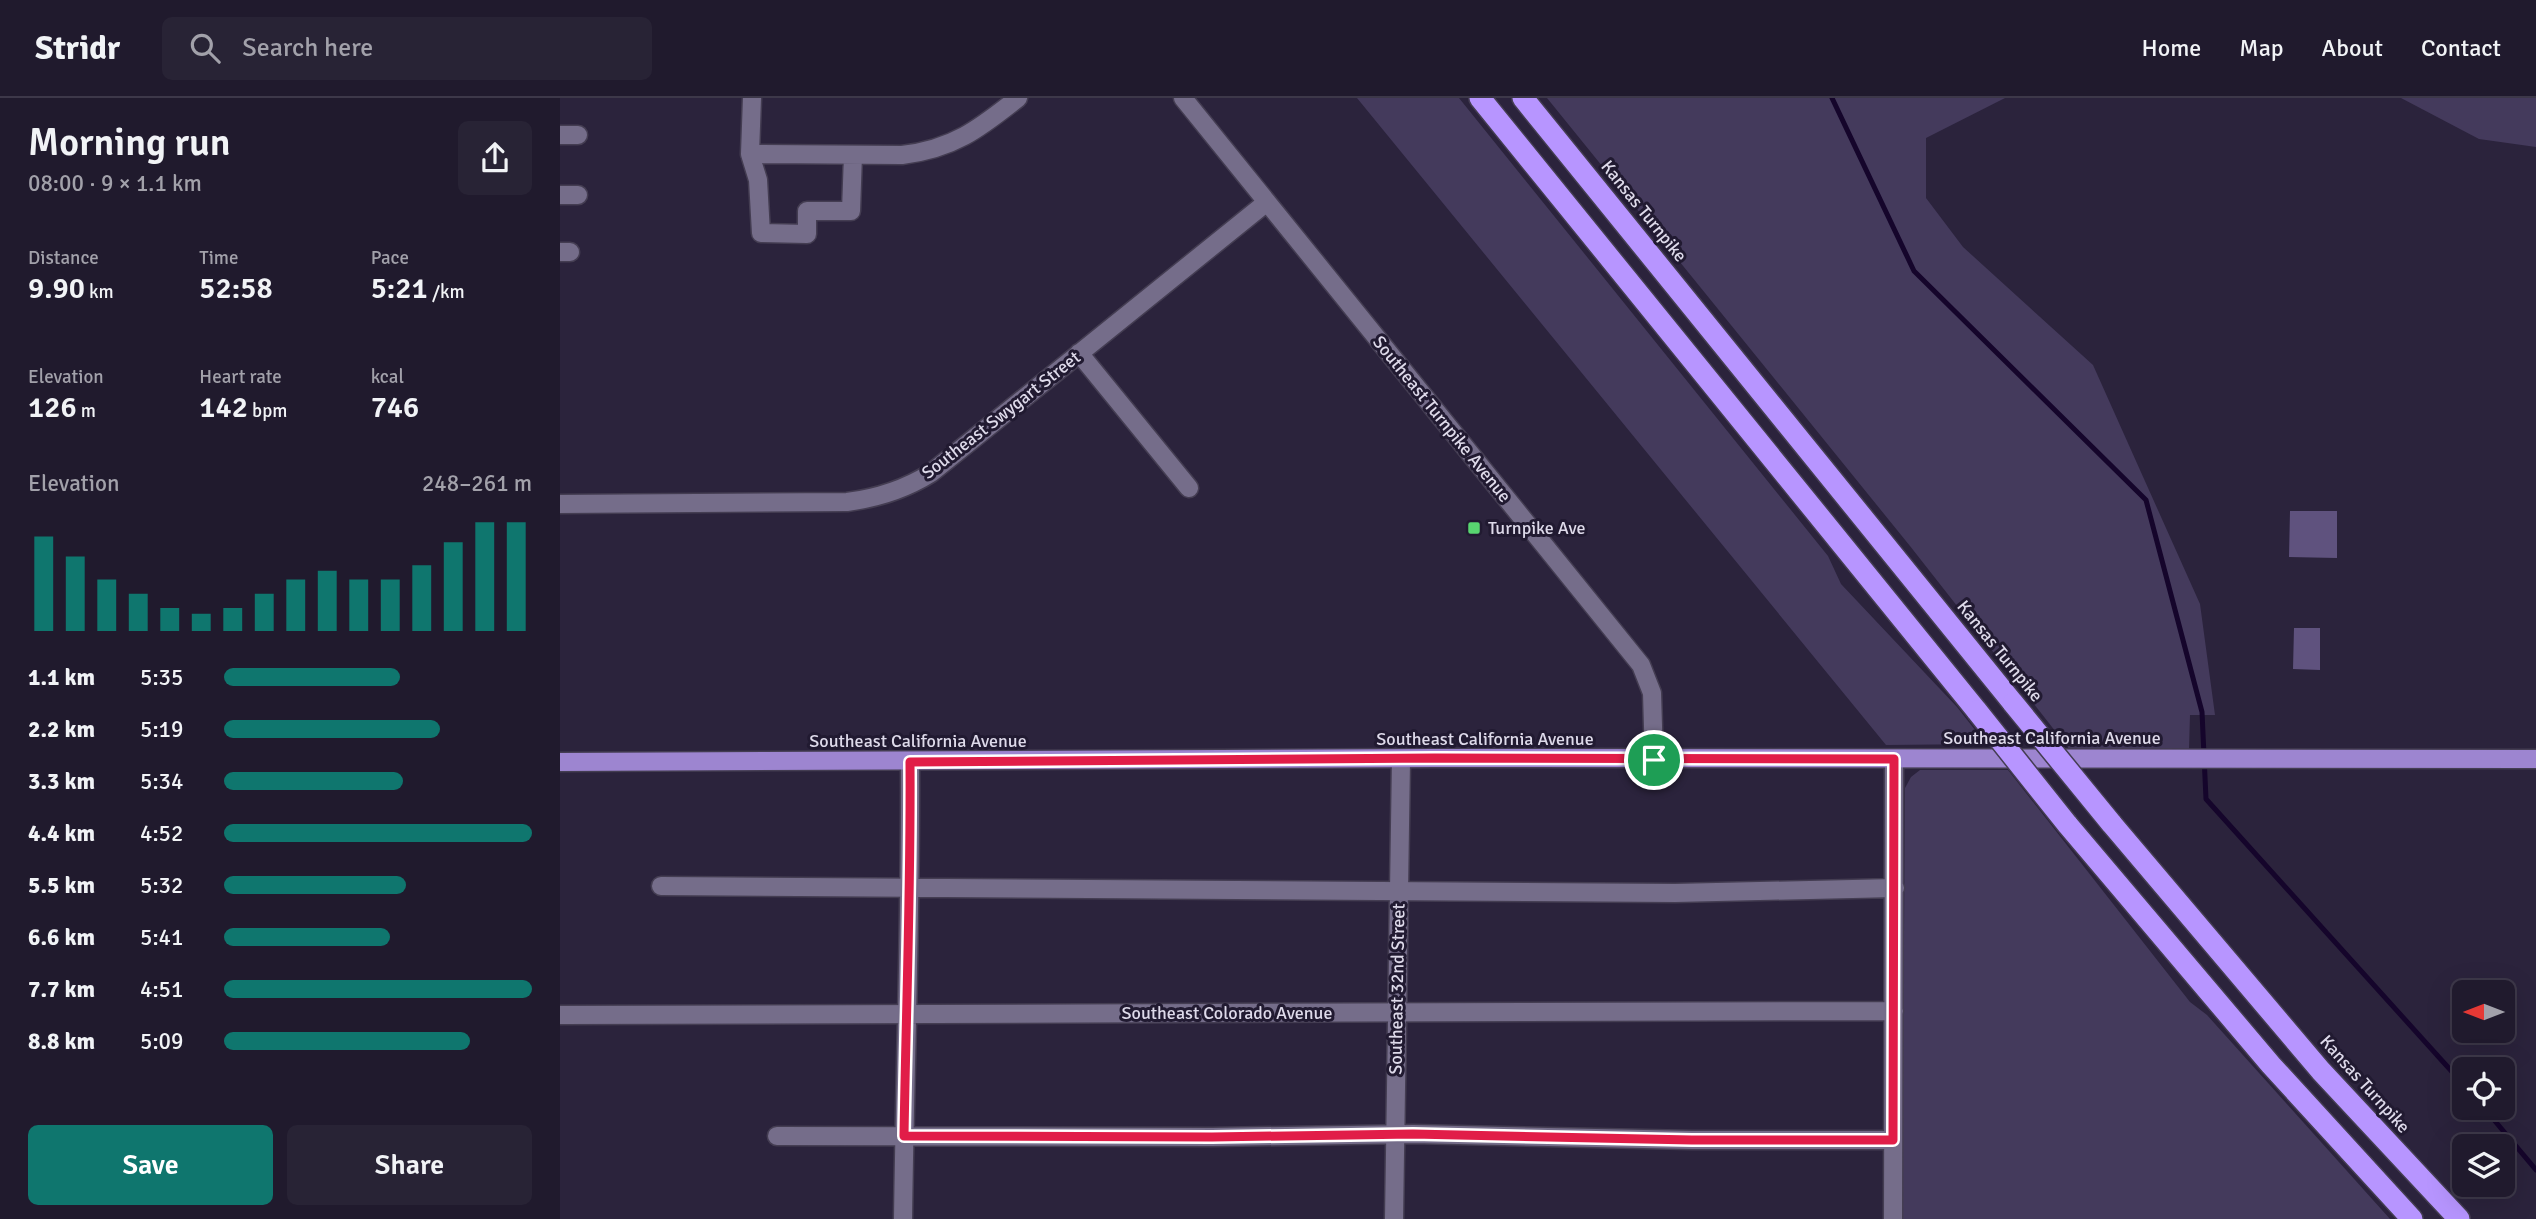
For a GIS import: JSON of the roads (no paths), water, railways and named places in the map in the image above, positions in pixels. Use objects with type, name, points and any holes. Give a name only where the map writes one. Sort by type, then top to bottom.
[{"type":"highway","points":[[1480,98],[2067,824],[2271,1065],[2412,1219]]},
{"type":"highway","name":"Kansas Turnpike","points":[[1523,98],[2111,823],[2321,1071],[2459,1219]]},
{"type":"main road","name":"Southeast California Avenue","points":[[560,762],[2536,759]]},
{"type":"street","points":[[752,98],[750,154],[758,180],[761,233],[807,234],[807,211],[851,211],[853,155]]},
{"type":"street","points":[[750,154],[902,155],[946,146],[981,127],[1018,98]]},
{"type":"street","name":"Southeast Turnpike Avenue","points":[[1183,98],[1641,665],[1652,693],[1654,760]]},
{"type":"street","name":"Southeast Swygart Street","points":[[560,504],[847,502],[872,499],[907,487],[931,473],[1268,202]]},
{"type":"street","points":[[1079,353],[1189,488]]},
{"type":"street","points":[[1892,1219],[1894,759]]},
{"type":"street","name":"Southeast 32nd Street","points":[[1394,1219],[1401,760]]},
{"type":"street","points":[[903,1219],[911,889],[910,762]]},
{"type":"street","points":[[661,886],[1675,893],[1895,888]]},
{"type":"street","name":"Southeast Colorado Avenue","points":[[560,1015],[1894,1011]]},
{"type":"street","points":[[778,1136],[1395,1135],[1893,1140]]},
{"type":"waterway","points":[[1832,98],[1914,271],[2146,500],[2202,712],[2206,799],[2452,1072]]},
{"type":"waterway","points":[[2494,1120],[2536,1170]]},
{"type":"place","name":"Turnpike Ave","points":[[1474,528]]}]
